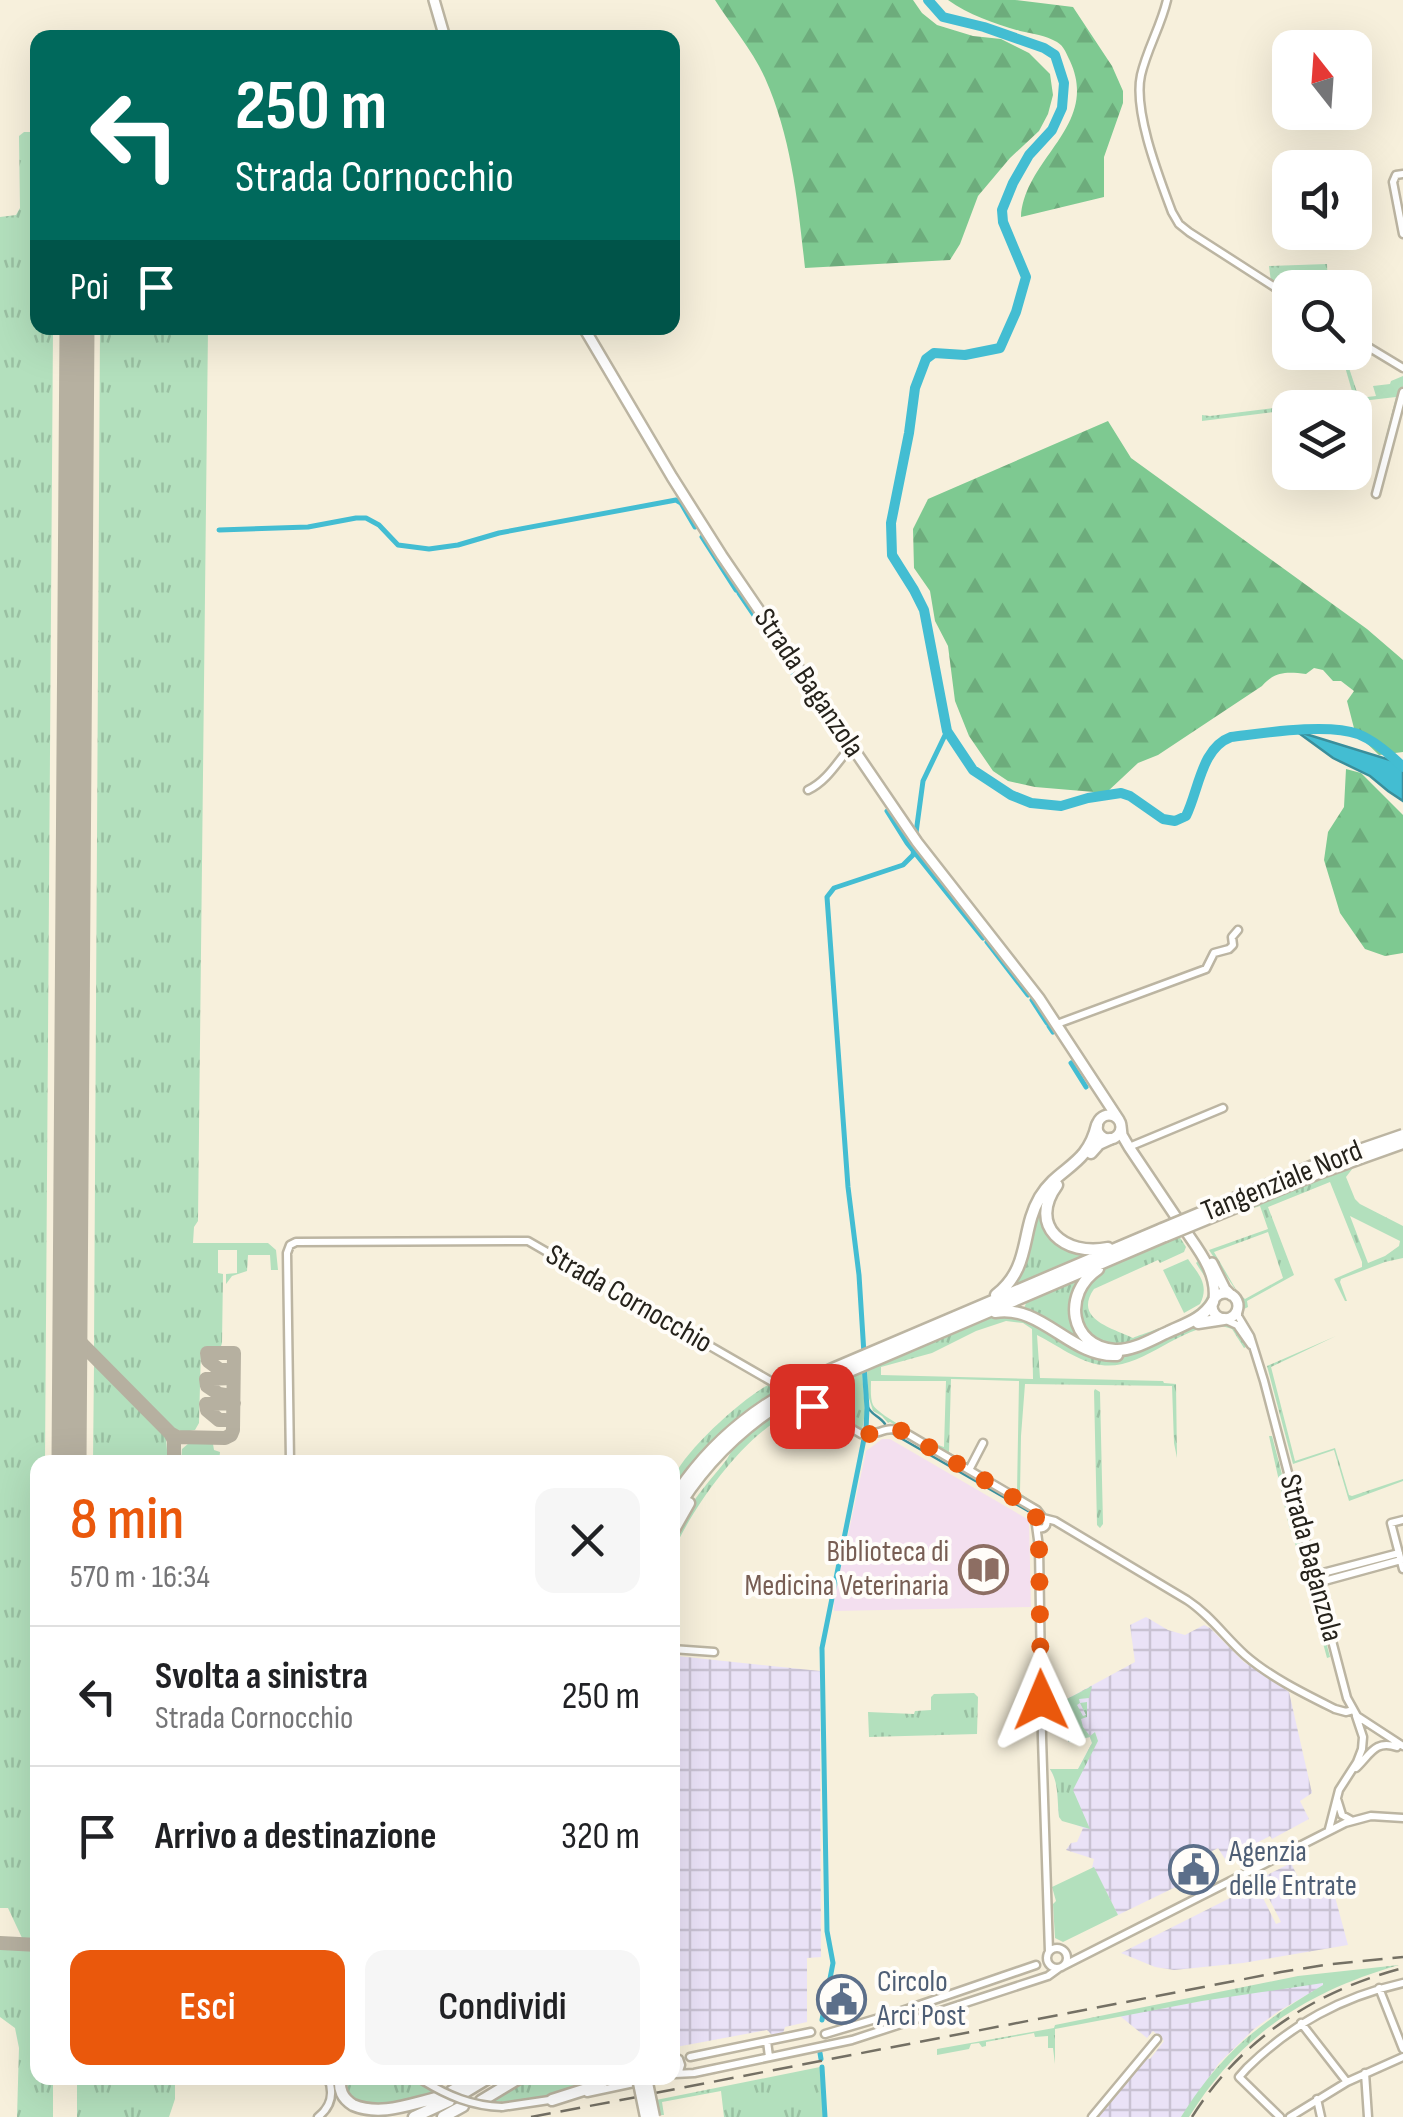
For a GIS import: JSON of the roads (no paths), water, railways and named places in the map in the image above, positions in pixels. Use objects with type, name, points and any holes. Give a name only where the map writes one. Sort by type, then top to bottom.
[{"type":"highway","points":[[893,1347],[985,1301],[1009,1284],[1022,1258],[1039,1199],[1051,1183],[1085,1154],[1097,1123]]},
{"type":"highway","name":"Tangenziale Nord","points":[[1158,1235],[1313,1166],[1403,1135]]},
{"type":"highway","points":[[1110,1139],[1097,1145],[1054,1189],[1046,1210],[1052,1232],[1065,1244],[1086,1250],[1106,1249],[1140,1235],[1158,1235]]},
{"type":"highway","points":[[927,1329],[1158,1235],[1403,1143]]},
{"type":"highway","points":[[1158,1235],[1140,1251],[1096,1270],[1080,1286],[1075,1316],[1090,1341],[1114,1350],[1131,1348],[1202,1316],[1214,1302]]},
{"type":"highway","points":[[680,1490],[701,1462],[742,1422],[779,1395],[961,1323],[1158,1235]]},
{"type":"highway","points":[[961,1323],[998,1311],[1016,1311],[1089,1350],[1111,1355],[1136,1350],[1202,1322],[1224,1319]]},
{"type":"highway","points":[[680,1505],[731,1442],[781,1403],[834,1372]]},
{"type":"highway","points":[[680,1519],[731,1442]]},
{"type":"highway","points":[[339,2085],[348,2101],[372,2112],[458,2103],[480,2085]]},
{"type":"highway","points":[[391,2117],[458,2103],[493,2085]]},
{"type":"highway","points":[[414,2117],[502,2085]]},
{"type":"highway","points":[[552,2100],[598,2085]]},
{"type":"highway","points":[[637,2085],[646,2117]]},
{"type":"highway","points":[[652,2085],[654,2117]]},
{"type":"main road","points":[[434,0],[443,30]]},
{"type":"main road","name":"Strada Baganzola","points":[[588,335],[713,543],[916,841],[1056,1024],[1176,1217]]},
{"type":"main road","points":[[1100,1093],[1097,1123],[1101,1136],[1129,1147]]},
{"type":"main road","points":[[1097,1123],[1107,1115],[1120,1123],[1118,1135],[1110,1139]]},
{"type":"main road","name":"Strada Baganzola","points":[[1187,1233],[1214,1280],[1214,1312],[1224,1319]]},
{"type":"main road","name":"Strada Baganzola","points":[[1202,1254],[1237,1301],[1238,1309]]},
{"type":"main road","points":[[1214,1302],[1220,1295],[1231,1295]]},
{"type":"main road","points":[[1224,1319],[1234,1316],[1238,1309]]},
{"type":"street","points":[[1167,0],[1144,65],[1139,94],[1143,120],[1172,212],[1184,228],[1272,285]]},
{"type":"street","points":[[1403,174],[1392,180],[1403,234]]},
{"type":"street","points":[[1372,349],[1403,368]]},
{"type":"street","points":[[1376,494],[1403,392]]},
{"type":"street","points":[[845,757],[846,738]]},
{"type":"street","points":[[808,790],[826,779],[836,763],[855,751]]},
{"type":"street","points":[[845,757],[863,762]]},
{"type":"street","points":[[1056,1024],[1206,970],[1214,953],[1233,945],[1232,937],[1238,930]]},
{"type":"street","points":[[1129,1147],[1222,1108]]},
{"type":"street","name":"Strada Cornocchio","points":[[290,1455],[287,1253],[290,1245],[303,1241],[528,1241],[781,1387]]},
{"type":"street","name":"Strada Baganzola","points":[[1238,1309],[1238,1318],[1249,1333],[1264,1381],[1346,1695],[1363,1744],[1350,1774]]},
{"type":"street","name":"Strada Baganzola","points":[[1224,1319],[1237,1325],[1252,1346]]},
{"type":"street","points":[[800,1398],[865,1435],[892,1428],[902,1431],[1033,1509],[1041,1523],[1049,1952],[1045,1974],[1038,1979]]},
{"type":"street","points":[[969,1470],[983,1443]]},
{"type":"street","points":[[1041,1523],[1054,1520],[1194,1604],[1246,1656],[1335,1710],[1354,1712],[1403,1748]]},
{"type":"street","points":[[1316,1579],[1401,1561],[1391,1524],[1403,1520]]},
{"type":"street","points":[[680,1650],[714,1652]]},
{"type":"street","points":[[1323,1834],[1332,1821],[1340,1786],[1350,1774],[1379,1745],[1403,1748]]},
{"type":"street","points":[[1336,1798],[1344,1817],[1354,1820]]},
{"type":"street","points":[[680,2074],[838,2044],[1048,1976],[1354,1820],[1403,1818]]},
{"type":"street","points":[[1048,1935],[1068,1959],[1061,1967],[1054,1968],[1048,1962]]},
{"type":"street","points":[[1049,1952],[1055,1948],[1085,1954]]},
{"type":"street","points":[[826,2034],[1036,1965]]},
{"type":"street","points":[[1016,1973],[1020,1985]]},
{"type":"street","points":[[1280,2117],[1238,2077],[1301,2023],[1379,1988],[1403,1982]]},
{"type":"street","points":[[972,1988],[976,2000]]},
{"type":"street","points":[[1379,1988],[1403,2049]]},
{"type":"street","points":[[896,2013],[900,2025]]},
{"type":"street","points":[[1301,2023],[1347,2082]]},
{"type":"street","points":[[690,2057],[811,2032]]},
{"type":"street","points":[[1092,2117],[1157,2040]]},
{"type":"street","points":[[767,2042],[769,2057]]},
{"type":"street","points":[[1290,2117],[1347,2082],[1403,2057]]},
{"type":"street","points":[[680,2060],[691,2068],[704,2070]]},
{"type":"street","points":[[1366,2073],[1368,2117]]},
{"type":"street","points":[[321,2117],[331,2101],[331,2085]]},
{"type":"street","points":[[321,2117],[333,2104],[337,2085]]},
{"type":"street","points":[[432,2085],[461,2100],[502,2108],[615,2085]]},
{"type":"street","points":[[1318,2100],[1321,2117]]},
{"type":"water","points":[[1296,731],[1403,764],[1403,801],[1370,776],[1333,758]]},
{"type":"waterway","points":[[928,0],[943,17],[1044,48],[1055,55],[1064,83],[1062,108],[1052,130],[1029,155],[1002,210],[1003,222],[1026,277],[1000,348],[965,355],[934,353],[926,359],[915,388],[891,523],[892,555],[924,610],[947,731],[973,770],[1031,803],[1061,806],[1121,793],[1163,819],[1175,821],[1186,816],[1213,750],[1231,737],[1296,730],[1345,731],[1370,740],[1403,767]]},
{"type":"waterway","points":[[219,530],[308,527],[366,518],[379,525],[398,545],[429,549],[676,500],[695,527]]},
{"type":"waterway","points":[[702,537],[736,590]]},
{"type":"waterway","points":[[739,593],[840,743]]},
{"type":"waterway","points":[[864,1354],[827,897],[834,888],[903,865],[913,855],[923,781],[947,731]]},
{"type":"waterway","points":[[887,811],[907,843],[983,938]]},
{"type":"waterway","points":[[987,942],[1028,995]]},
{"type":"waterway","points":[[1032,1000],[1047,1023]]},
{"type":"waterway","points":[[1049,1026],[1053,1032]]},
{"type":"waterway","points":[[1071,1063],[1086,1087]]},
{"type":"waterway","points":[[822,2020],[833,1963],[827,1931],[822,1648],[866,1429],[864,1365]]},
{"type":"waterway","points":[[867,1405],[885,1424]]},
{"type":"waterway","points":[[890,1432],[1028,1511]]},
{"type":"waterway","points":[[820,2053],[821,2059]]},
{"type":"waterway","points":[[822,2067],[825,2117]]},
{"type":"railway","points":[[655,2093],[1281,1972],[1403,1957]]},
{"type":"railway","points":[[1192,2117],[1233,2064],[1283,2022],[1340,1990],[1403,1968]]},
{"type":"railway","points":[[531,2117],[637,2097]]},
{"type":"place","name":"Biblioteca di Medicina Veterinaria","points":[[984,1569]]},
{"type":"place","name":"Agenzia delle Entrate","points":[[1194,1869]]},
{"type":"place","name":"Circolo Arci Post","points":[[842,1999]]}]
